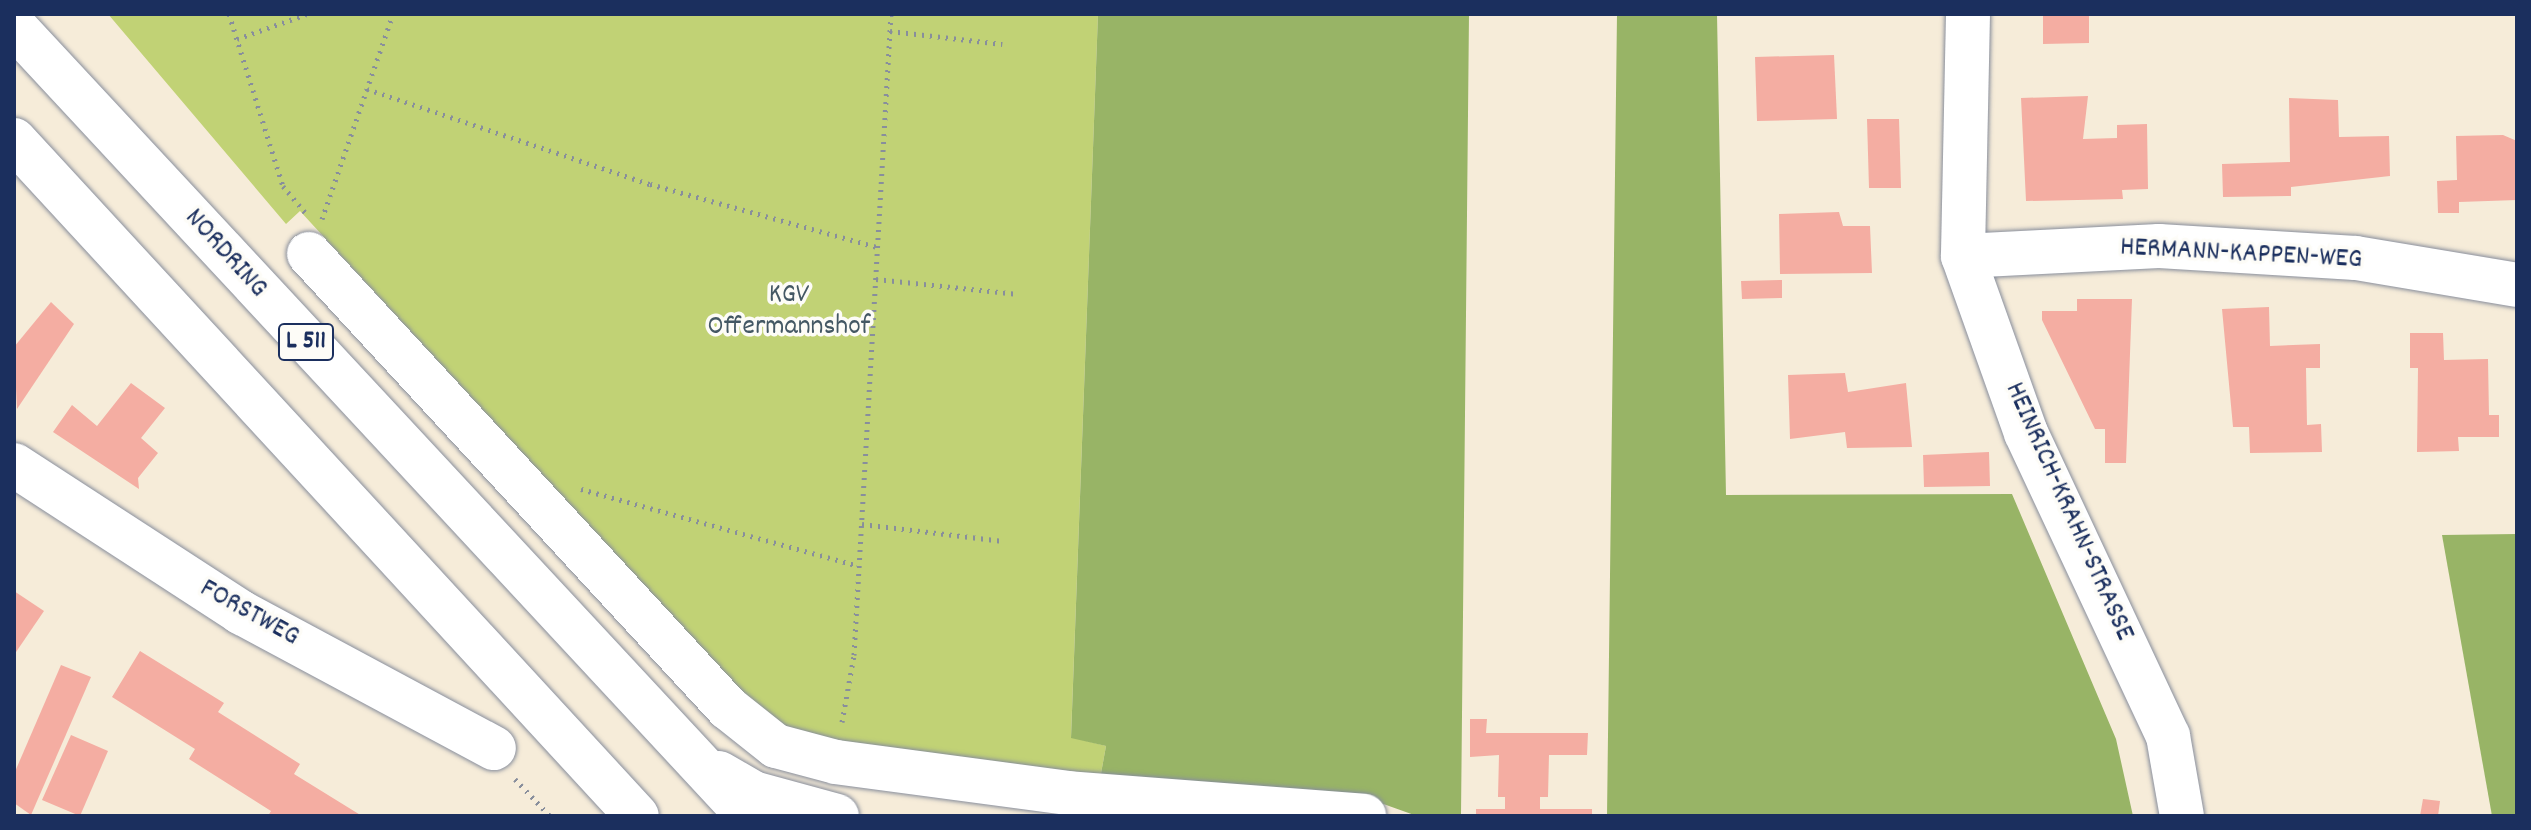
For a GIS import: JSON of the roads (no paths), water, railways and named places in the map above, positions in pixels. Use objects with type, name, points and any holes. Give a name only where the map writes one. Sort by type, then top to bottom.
[{"type":"main road","name":"HEINRICH-KRAHN-STRASSE","points":[[1968,14],[1963,256],[2026,433],[2168,736],[2182,816]]},
{"type":"main road","name":"NORDRING","points":[[14,26],[696,759]]},
{"type":"main road","name":"L 511","points":[[14,140],[637,816]]},
{"type":"main road","name":"HERMANN-KAPPEN-WEG","points":[[1963,256],[2159,246],[2356,258],[2517,285]]},
{"type":"main road","points":[[309,254],[728,708],[776,746],[836,762],[1068,793],[1364,816]]},
{"type":"main road","name":"FORSTWEG","points":[[14,465],[240,612],[494,748]]},
{"type":"main road","name":"L 511","points":[[696,759],[748,816]]},
{"type":"main road","points":[[696,759],[753,793],[837,816]]},
{"type":"park label","name":"KGV Offermannshof","points":[[789,312]]}]
